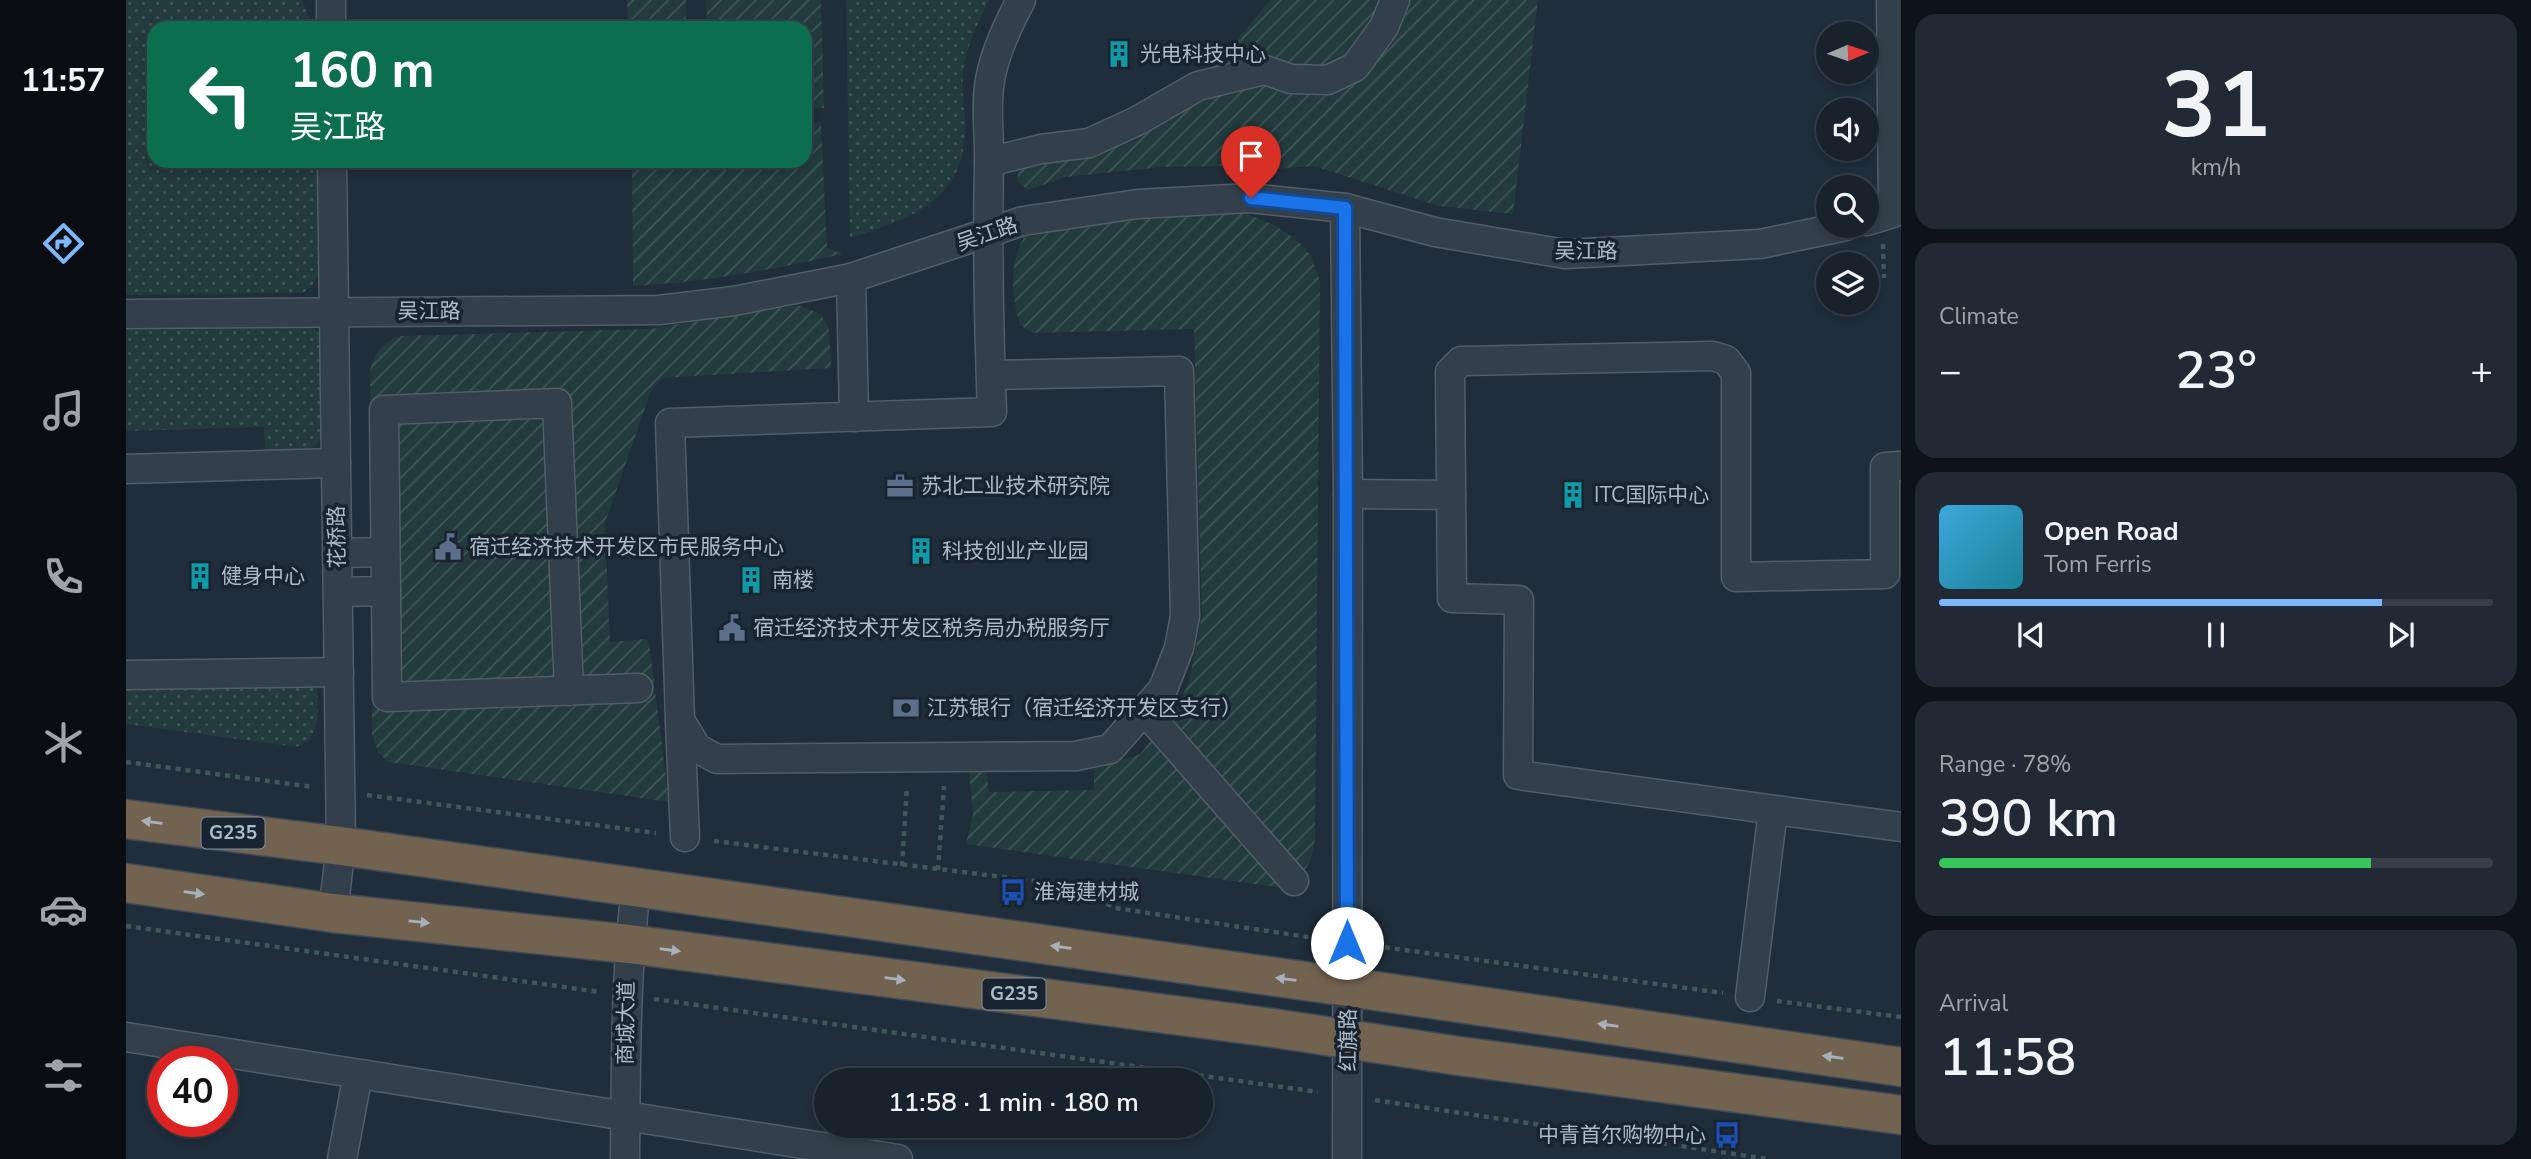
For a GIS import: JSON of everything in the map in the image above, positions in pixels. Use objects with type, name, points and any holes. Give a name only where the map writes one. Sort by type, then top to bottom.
[{"type":"highway","name":"G235","points":[[126,819],[341,846],[1901,1067]]},
{"type":"highway","name":"G235","points":[[126,883],[333,913],[629,944],[1349,1038],[1459,1056],[1901,1115]]},
{"type":"street","points":[[331,0],[331,21]]},
{"type":"street","points":[[685,837],[670,424],[992,412],[987,235],[987,125],[990,80],[999,47],[1021,0]]},
{"type":"street","points":[[989,162],[1041,149],[1089,143],[1137,121],[1198,86],[1265,70],[1291,79],[1328,80],[1355,67],[1384,27],[1395,0]]},
{"type":"street","points":[[1880,217],[1891,0]]},
{"type":"street","name":"花桥路","points":[[332,168],[341,846],[333,913]]},
{"type":"street","name":"吴江路","points":[[126,314],[659,310],[734,300],[851,278],[1023,221],[1139,204],[1251,198],[1345,208],[1435,232],[1565,254],[1760,244],[1816,232]]},
{"type":"street","name":"红旗路","points":[[1345,208],[1348,494],[1347,1159]]},
{"type":"street","points":[[851,278],[854,417]]},
{"type":"street","points":[[1901,467],[1885,467],[1885,574],[1736,577],[1735,373],[1726,360],[1713,356],[1461,361],[1450,372],[1452,598],[1519,600],[1518,775],[1901,827]]},
{"type":"street","points":[[680,720],[697,748],[716,759],[1076,757],[1110,749],[1145,711],[1163,689],[1178,648],[1185,616],[1179,371],[991,375]]},
{"type":"street","points":[[569,691],[557,403],[384,411],[387,697],[569,691],[638,688]]},
{"type":"street","points":[[126,469],[336,463]]},
{"type":"street","points":[[1348,494],[1451,495]]},
{"type":"street","points":[[337,553],[385,552]]},
{"type":"street","points":[[338,592],[386,591]]},
{"type":"street","points":[[126,674],[339,672]]},
{"type":"street","points":[[1145,711],[1294,881]]},
{"type":"street","points":[[1750,997],[1773,810]]},
{"type":"street","name":"商城大道","points":[[625,1159],[626,996],[636,888]]},
{"type":"street","points":[[126,1037],[897,1159]]},
{"type":"street","points":[[342,1159],[358,1074]]},
{"type":"path","points":[[902,866],[909,758]]},
{"type":"path","points":[[938,870],[945,758]]},
{"type":"path","points":[[126,762],[902,866],[1075,886],[1115,908],[1347,943],[1901,1017]]},
{"type":"path","points":[[126,926],[1348,1096],[1767,1159]]},
{"type":"green space","points":[[126,0],[302,0],[310,21],[147,21],[147,168],[317,168],[321,264],[315,280],[303,293],[126,295]]},
{"type":"green space","points":[[627,0],[686,0],[686,21],[628,21]]},
{"type":"green space","points":[[706,0],[821,0],[824,108],[812,108],[812,21],[707,21]]},
{"type":"green space","points":[[846,0],[989,0],[972,37],[963,69],[965,130],[962,155],[955,175],[944,191],[911,215],[850,238]]},
{"type":"green space","points":[[1270,0],[1538,0],[1513,214],[1439,206],[1314,166],[1262,170],[1225,166],[1162,167],[1066,177],[1028,190],[1017,181],[1019,168],[1126,141],[1174,116]]},
{"type":"green space","points":[[821,122],[827,247],[843,254],[739,274],[633,286],[632,168],[812,168],[812,123]]},
{"type":"green space","points":[[1207,212],[1248,214],[1276,226],[1297,240],[1311,256],[1320,281],[1315,838],[1305,870],[1294,879],[1276,887],[966,844],[973,815],[969,771],[987,771],[988,792],[1094,790],[1094,769],[1140,754],[1176,711],[1189,682],[1202,615],[1194,329],[1033,333],[1020,325],[1015,304],[1013,281],[1019,248],[1024,238],[1082,226]]},
{"type":"green space","points":[[798,305],[821,314],[829,329],[831,368],[662,378],[651,391],[605,523],[610,642],[646,639],[649,642],[669,802],[388,762],[378,752],[372,734],[370,370],[380,349],[400,336],[649,329]]},
{"type":"green space","points":[[303,326],[315,329],[324,341],[324,430],[315,446],[304,452],[265,453],[264,427],[126,431],[126,330]]},
{"type":"green space","points":[[317,682],[318,711],[315,729],[305,743],[296,747],[126,724],[126,684]]},
{"type":"place","name":"光电科技中心","points":[[1119,54]]},
{"type":"place","name":"苏北工业技术研究院","points":[[900,486]]},
{"type":"place","name":"ITC国际中心","points":[[1573,495]]},
{"type":"place","name":"宿迁经济技术开发区市民服务中心","points":[[448,547]]},
{"type":"place","name":"科技创业产业园","points":[[921,551]]},
{"type":"place","name":"健身中心","points":[[200,576]]},
{"type":"place","name":"南楼","points":[[751,580]]},
{"type":"place","name":"宿迁经济技术开发区税务局办税服务厅","points":[[732,628]]},
{"type":"place","name":"江苏银行（宿迁经济开发区支行）","points":[[906,708]]},
{"type":"place","name":"淮海建材城","points":[[1013,892]]},
{"type":"place","name":"中青首尔购物中心","points":[[1727,1135]]},
{"type":"route","points":[[1251,198],[1345,208],[1348,494],[1347,943]]}]
